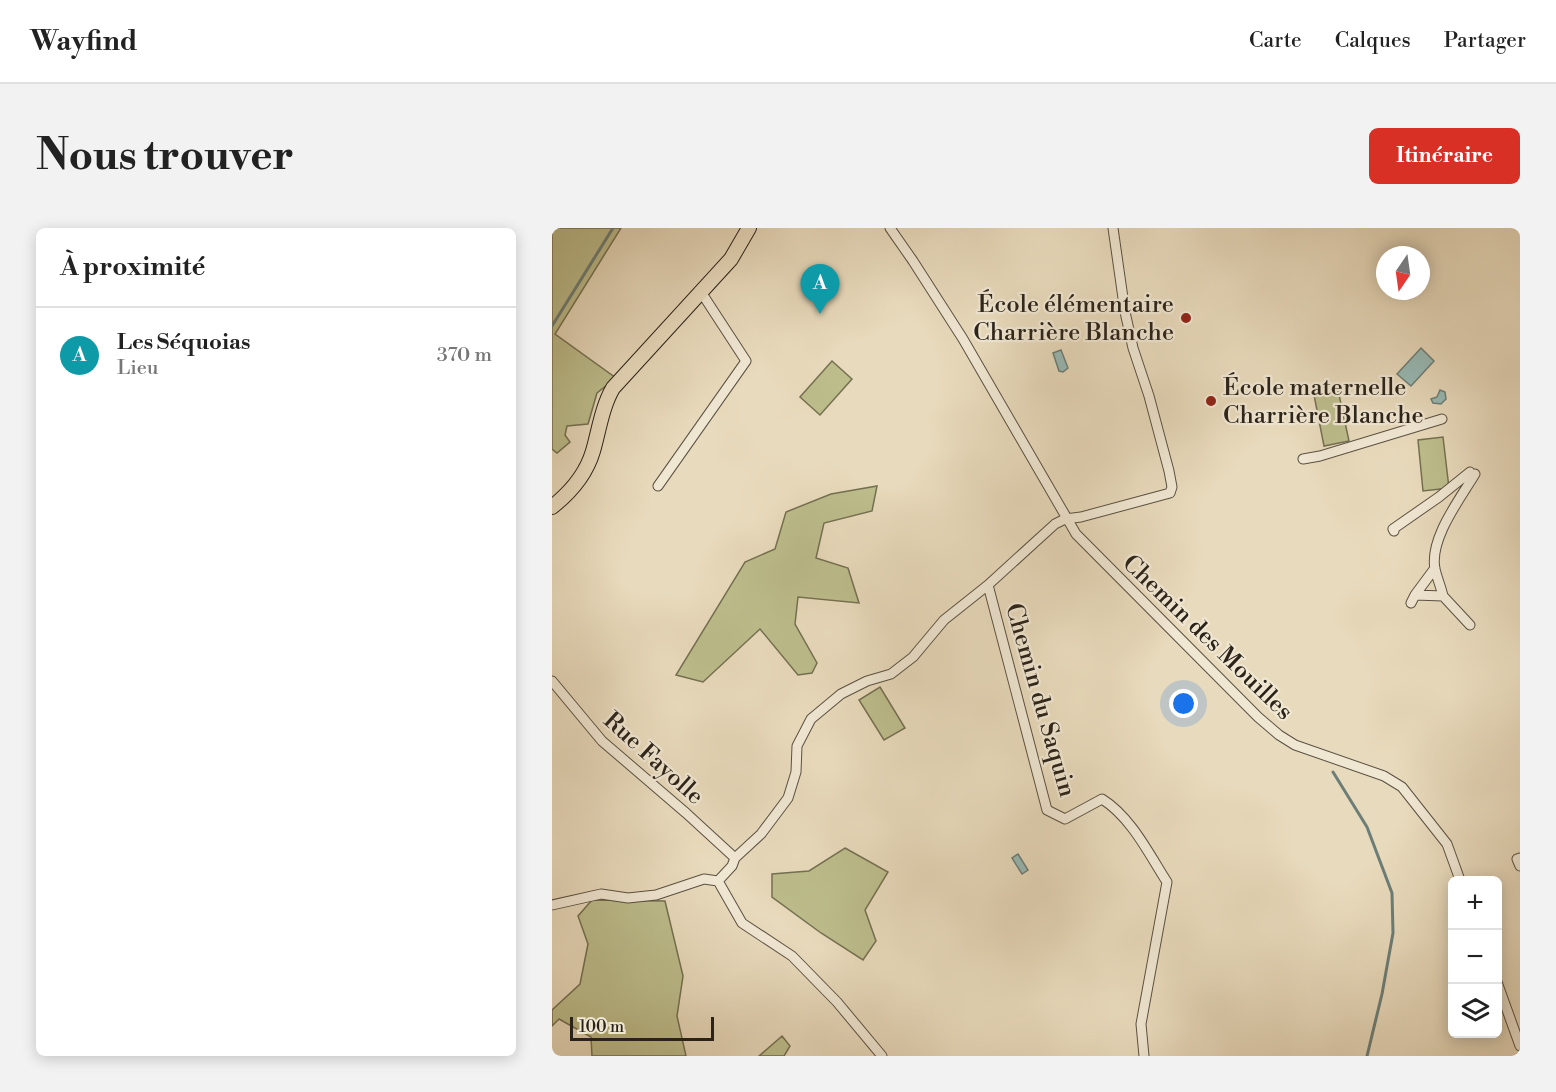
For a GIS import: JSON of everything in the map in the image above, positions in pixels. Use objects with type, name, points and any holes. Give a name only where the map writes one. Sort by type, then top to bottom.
[{"type":"main road","points":[[552,507],[571,491],[588,463],[606,402],[613,388],[731,259],[749,228]]},
{"type":"street","name":"Chemin des Mouilles","points":[[890,228],[963,339],[1065,519],[1076,534],[1258,717],[1279,735],[1312,752],[1384,776],[1402,787],[1447,844],[1459,876]]},
{"type":"street","points":[[552,905],[601,894],[628,898],[656,895],[704,879],[718,880],[732,866],[735,858],[761,834],[788,798],[796,772],[797,746],[811,719],[841,694],[867,681],[891,674],[913,657],[944,620],[1065,519],[1082,517],[1170,493],[1172,487],[1125,312],[1113,228]]},
{"type":"street","points":[[657,486],[746,361],[701,292]]},
{"type":"street","points":[[1303,459],[1320,456],[1442,419]]},
{"type":"street","points":[[1394,531],[1392,529],[1472,473],[1436,542],[1435,568],[1443,596],[1470,625]]},
{"type":"street","points":[[1435,568],[1413,599],[1443,596]]},
{"type":"street","name":"Chemin du Saquin","points":[[988,585],[1047,810],[1065,819],[1102,799],[1113,806],[1142,842],[1167,882],[1141,1024],[1144,1056]]},
{"type":"street","name":"Rue Fayolle","points":[[552,681],[602,741],[735,858]]},
{"type":"street","points":[[1520,858],[1517,859],[1520,866]]},
{"type":"street","points":[[718,880],[742,923],[792,956],[837,1002],[882,1056]]},
{"type":"street","points":[[1498,984],[1520,1046]]},
{"type":"green space","points":[[552,228],[621,228],[555,334],[616,378],[597,393],[588,424],[567,426],[565,435],[570,442],[557,453],[552,449]]},
{"type":"green space","points":[[832,361],[852,379],[820,415],[800,397]]},
{"type":"green space","points":[[1338,390],[1349,441],[1324,446],[1314,395]]},
{"type":"green space","points":[[1443,437],[1449,488],[1423,491],[1418,440]]},
{"type":"green space","points":[[877,486],[872,511],[824,523],[816,558],[848,568],[859,603],[798,597],[795,624],[817,663],[812,673],[798,675],[760,629],[703,682],[676,675],[745,562],[775,549],[786,512],[831,494]]},
{"type":"green space","points":[[880,687],[905,728],[884,740],[859,700]]},
{"type":"green space","points":[[845,848],[888,872],[865,910],[876,941],[863,960],[772,897],[772,874],[809,871]]},
{"type":"green space","points":[[592,900],[665,901],[683,976],[677,1016],[686,1056],[592,1056],[591,1037],[559,1019],[552,1026],[552,1010],[580,984],[588,944],[578,916]]},
{"type":"green space","points":[[782,1036],[790,1046],[784,1056],[759,1056]]},
{"type":"water","points":[[1421,348],[1434,361],[1411,386],[1397,374]]},
{"type":"water","points":[[1061,350],[1068,368],[1063,372],[1059,371],[1053,353]]},
{"type":"water","points":[[1440,390],[1445,392],[1446,399],[1441,404],[1433,403],[1431,399],[1437,397]]},
{"type":"water","points":[[1018,854],[1028,870],[1022,874],[1012,858]]},
{"type":"waterway","points":[[552,326],[613,228]]},
{"type":"waterway","points":[[1333,772],[1367,827],[1392,893],[1393,933],[1382,994],[1367,1056]]},
{"type":"place","name":"Les Séquoias","points":[[820,314]]},
{"type":"place","name":"École élémentaire Charrière Blanche","points":[[1186,318]]},
{"type":"place","name":"École maternelle Charrière Blanche","points":[[1211,401]]}]
